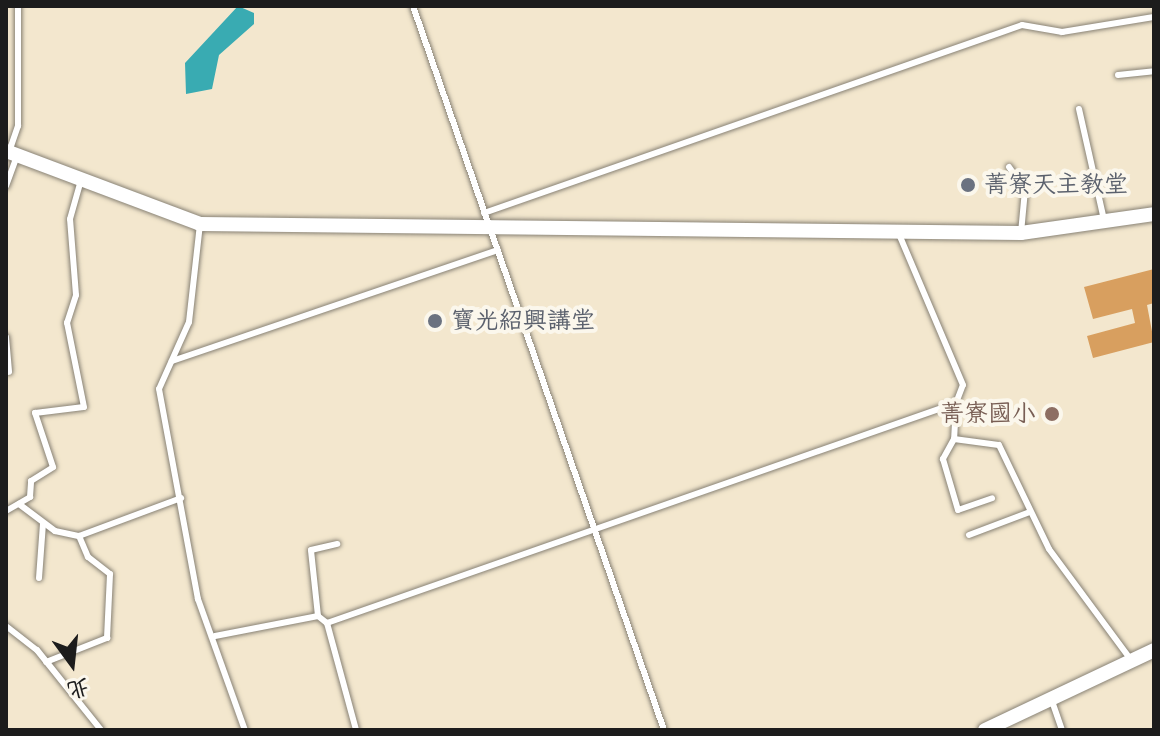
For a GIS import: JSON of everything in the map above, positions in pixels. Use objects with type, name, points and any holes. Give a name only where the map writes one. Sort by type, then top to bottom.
[{"type":"street","points":[[11,153],[82,176],[200,224],[1021,233],[1154,214]]},
{"type":"street","points":[[985,730],[1154,650]]},
{"type":"lane","points":[[6,186],[18,126],[18,6]]},
{"type":"lane","points":[[413,6],[664,730]]},
{"type":"lane","points":[[484,213],[1022,25],[1062,32],[1154,17]]},
{"type":"lane","points":[[6,24],[18,26]]},
{"type":"lane","points":[[1118,75],[1154,71]]},
{"type":"lane","points":[[1079,109],[1104,220]]},
{"type":"lane","points":[[1009,167],[1025,190],[1021,233]]},
{"type":"lane","points":[[6,511],[33,493],[35,476],[53,467],[35,413],[84,407],[67,323],[76,295],[70,219],[82,176]]},
{"type":"lane","points":[[200,224],[189,322],[159,389],[198,599],[215,636],[245,730]]},
{"type":"lane","points":[[898,232],[963,385],[956,403],[954,439],[943,459],[958,510],[992,498]]},
{"type":"lane","points":[[172,361],[498,250]]},
{"type":"lane","points":[[6,337],[9,372]]},
{"type":"lane","points":[[327,623],[956,403]]},
{"type":"lane","points":[[954,439],[999,445],[1030,512],[1132,661]]},
{"type":"lane","points":[[19,504],[43,523],[79,536],[181,498]]},
{"type":"lane","points":[[969,535],[1030,512]]},
{"type":"lane","points":[[39,578],[43,523]]},
{"type":"lane","points":[[46,662],[107,638],[110,574],[88,557],[79,536]]},
{"type":"lane","points":[[337,544],[311,550],[318,616],[327,623],[356,730]]},
{"type":"lane","points":[[215,636],[318,616]]},
{"type":"lane","points":[[6,626],[46,662],[101,730]]},
{"type":"lane","points":[[1051,698],[1062,730]]},
{"type":"water","points":[[238,6],[254,13],[254,24],[219,55],[212,89],[186,94],[185,63]]},
{"type":"building","points":[[1154,269],[1154,303],[1147,305],[1154,342],[1093,358],[1087,336],[1135,323],[1132,309],[1093,319],[1084,287]]},
{"type":"place","name":"菁寮天主教堂","points":[[968,185]]},
{"type":"place","name":"寶光紹興講堂","points":[[435,321]]},
{"type":"place","name":"菁寮國小","points":[[1052,414]]}]
